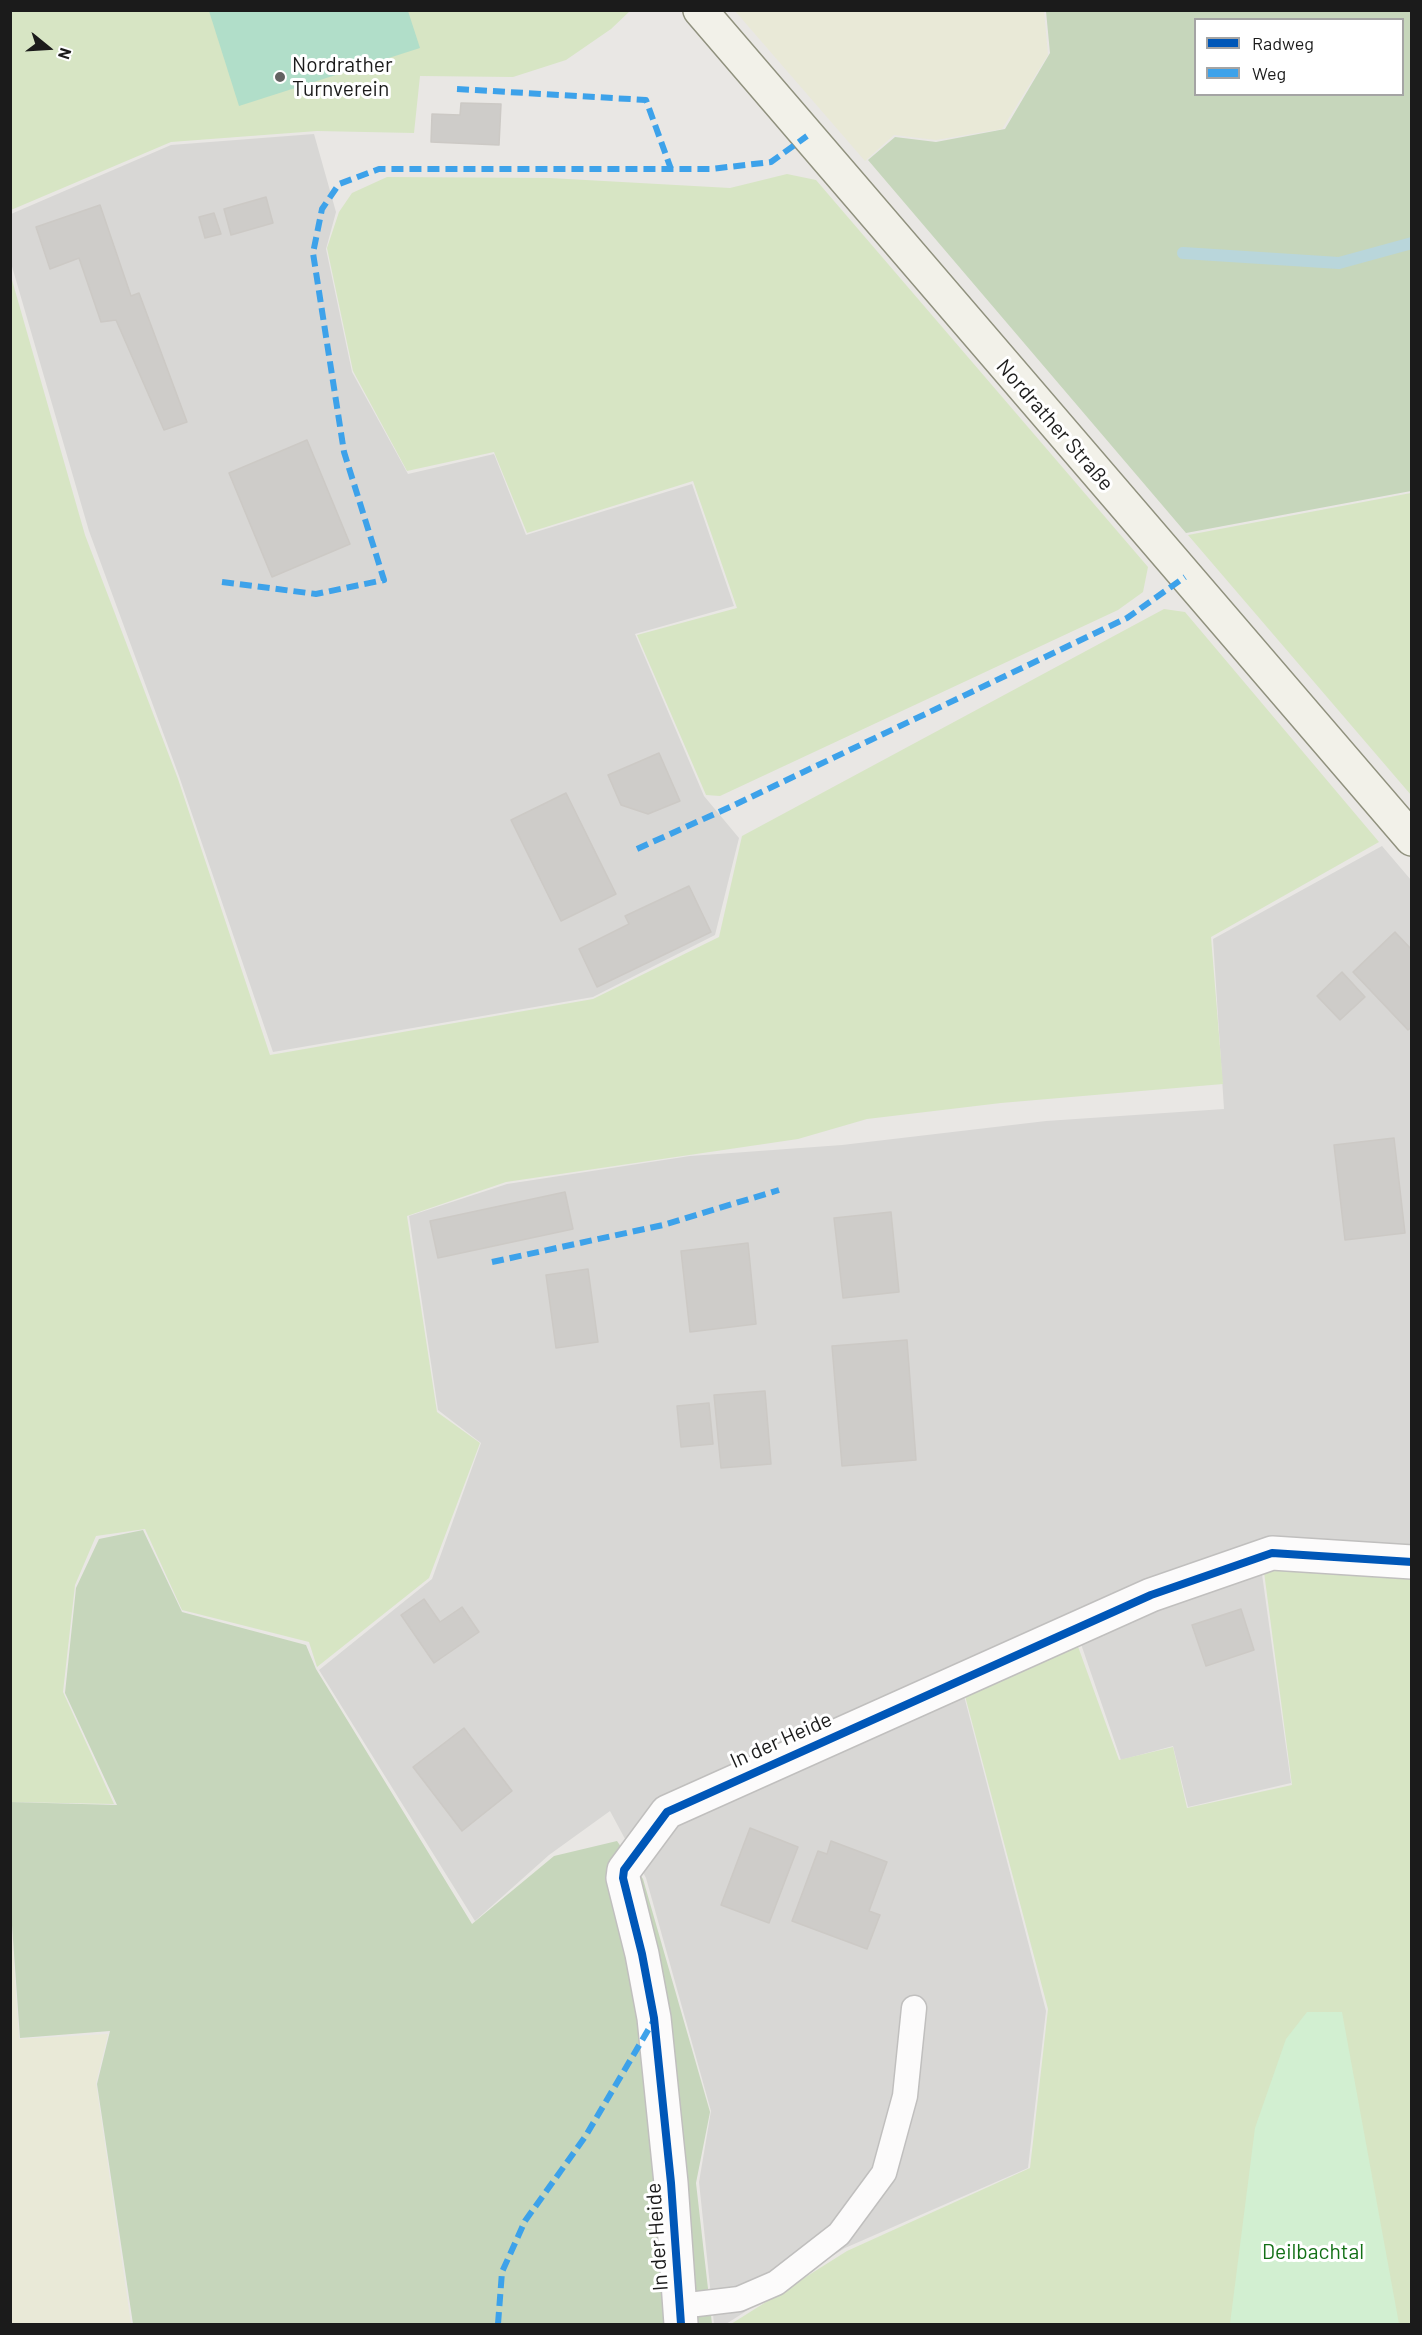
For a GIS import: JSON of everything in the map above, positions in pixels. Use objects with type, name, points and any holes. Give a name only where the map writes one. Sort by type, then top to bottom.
[{"type":"main road","name":"Nordrather Straße","points":[[700,10],[1412,839]]},
{"type":"street","name":"In der Heide","points":[[680,2315],[671,2183],[654,2018],[642,1954],[623,1878],[624,1870],[667,1812],[1151,1595],[1272,1552],[1412,1562]]},
{"type":"lane","points":[[680,2315],[739,2299],[776,2283],[839,2234],[884,2173],[905,2096],[914,2008]]},
{"type":"shaded area","points":[[314,134],[336,212],[326,249],[352,372],[408,474],[494,454],[526,535],[692,484],[734,606],[635,634],[704,796],[739,838],[715,935],[593,997],[273,1052],[179,776],[89,531],[11,263],[11,214],[171,145]]},
{"type":"shaded area","points":[[1382,846],[1411,880],[1411,1552],[1268,1542],[1262,1574],[1291,1783],[1188,1807],[1173,1746],[1121,1760],[1072,1618],[964,1696],[1046,2011],[1028,2168],[845,2248],[726,2324],[714,2324],[699,2182],[711,2111],[646,1878],[610,1811],[549,1855],[475,1921],[319,1670],[432,1579],[481,1443],[438,1410],[409,1216],[507,1184],[690,1156],[842,1145],[1046,1121],[1224,1109],[1213,939]]},
{"type":"green space","points":[[11,11],[630,11],[611,29],[566,60],[513,77],[420,76],[414,133],[317,131],[171,142],[11,210]]},
{"type":"green space","name":"Nordrather Turnverein","points":[[209,11],[408,11],[420,48],[239,106]]},
{"type":"green space","points":[[735,11],[1044,11],[1048,55],[1002,129],[936,140],[894,135],[865,161]]},
{"type":"green space","points":[[1046,11],[1411,11],[1411,491],[1186,533],[868,160],[895,137],[936,142],[1005,129],[1050,53]]},
{"type":"green space","points":[[787,174],[816,180],[1148,567],[1143,592],[1118,610],[720,796],[706,795],[637,635],[737,608],[693,481],[527,533],[494,452],[407,471],[353,371],[327,248],[339,212],[352,193],[387,177],[550,178],[730,188]]},
{"type":"green space","points":[[10,273],[85,535],[178,779],[270,1055],[593,999],[719,937],[742,836],[1164,609],[1185,612],[1379,842],[1211,937],[1223,1084],[1001,1103],[867,1119],[798,1139],[506,1182],[407,1216],[437,1412],[480,1443],[429,1578],[317,1667],[309,1642],[182,1610],[145,1529],[96,1536],[75,1585],[63,1692],[114,1804],[11,1802]]},
{"type":"green space","points":[[1412,493],[1411,795],[1188,535]]},
{"type":"green space","points":[[143,1530],[182,1612],[306,1645],[316,1669],[472,1924],[554,1856],[617,1841],[643,1879],[710,2112],[696,2183],[712,2324],[133,2324],[97,2084],[110,2031],[20,2038],[10,1897],[10,1802],[117,1805],[65,1693],[76,1588],[99,1539]]},
{"type":"green space","points":[[1318,1567],[1411,1575],[1411,2324],[731,2324],[847,2251],[1030,2168],[1048,2009],[964,1692],[1076,1641],[1119,1760],[1173,1747],[1187,1808],[1292,1785],[1264,1572]]},
{"type":"green space","points":[[10,1900],[19,2039],[108,2034],[96,2083],[131,2324],[11,2324]]},
{"type":"green space","name":"Deilbachtal","points":[[1307,2012],[1342,2012],[1399,2324],[1230,2324],[1255,2128],[1286,2039]]},
{"type":"building","name":"Nordrather Turnverein","points":[[461,103],[501,104],[499,145],[431,142],[432,114],[460,115]]},
{"type":"building","points":[[266,197],[273,223],[231,235],[224,209]]},
{"type":"building","points":[[100,205],[131,296],[139,293],[187,422],[164,430],[116,320],[101,322],[79,258],[50,269],[36,227]]},
{"type":"building","points":[[214,213],[221,234],[205,238],[199,217]]},
{"type":"building","points":[[307,440],[350,544],[272,577],[229,473]]},
{"type":"building","points":[[659,753],[680,801],[648,814],[621,805],[608,775]]},
{"type":"building","points":[[566,793],[616,894],[561,921],[511,820]]},
{"type":"building","points":[[689,886],[711,932],[597,987],[579,949],[629,924],[625,916]]},
{"type":"building","points":[[1395,932],[1412,950],[1412,1027],[1408,1030],[1353,972]]},
{"type":"building","points":[[1342,972],[1365,997],[1340,1020],[1317,996]]},
{"type":"building","points":[[1394,1138],[1405,1233],[1345,1240],[1334,1145]]},
{"type":"building","points":[[565,1192],[573,1229],[438,1258],[430,1221]]},
{"type":"building","points":[[891,1212],[899,1292],[843,1298],[834,1218]]},
{"type":"building","points":[[748,1243],[756,1324],[690,1332],[681,1251]]},
{"type":"building","points":[[588,1269],[598,1342],[556,1348],[546,1275]]},
{"type":"building","points":[[907,1340],[916,1460],[842,1466],[832,1346]]},
{"type":"building","points":[[765,1391],[771,1464],[721,1468],[714,1395]]},
{"type":"building","points":[[709,1403],[713,1444],[681,1447],[677,1406]]},
{"type":"building","points":[[424,1599],[440,1622],[462,1607],[479,1632],[434,1663],[401,1615]]},
{"type":"building","points":[[1241,1609],[1254,1650],[1206,1666],[1192,1625]]},
{"type":"building","points":[[464,1728],[512,1791],[462,1831],[413,1767]]},
{"type":"building","points":[[750,1828],[798,1847],[769,1923],[721,1905]]},
{"type":"building","points":[[831,1841],[887,1862],[869,1911],[880,1915],[867,1949],[792,1921],[818,1851],[827,1854]]},
{"type":"waterway","points":[[1183,253],[1339,263],[1412,243]]},
{"type":"marked path","points":[[457,89],[646,100],[671,169]]},
{"type":"marked path","points":[[222,582],[316,594],[384,580],[344,452],[313,253],[322,209],[339,184],[379,169],[711,169],[771,162],[807,136]]},
{"type":"marked path","points":[[637,849],[1127,618],[1185,577]]},
{"type":"marked path","points":[[492,1262],[663,1225],[779,1190]]},
{"type":"marked path","points":[[498,2324],[502,2272],[525,2221],[585,2137],[654,2020]]},
{"type":"cycle path","points":[[681,2324],[671,2183],[654,2018],[642,1954],[623,1878],[624,1870],[667,1812],[1151,1595],[1272,1553],[1412,1562]]},
{"type":"place","name":"Nordrather Turnverein","points":[[280,77]]}]
